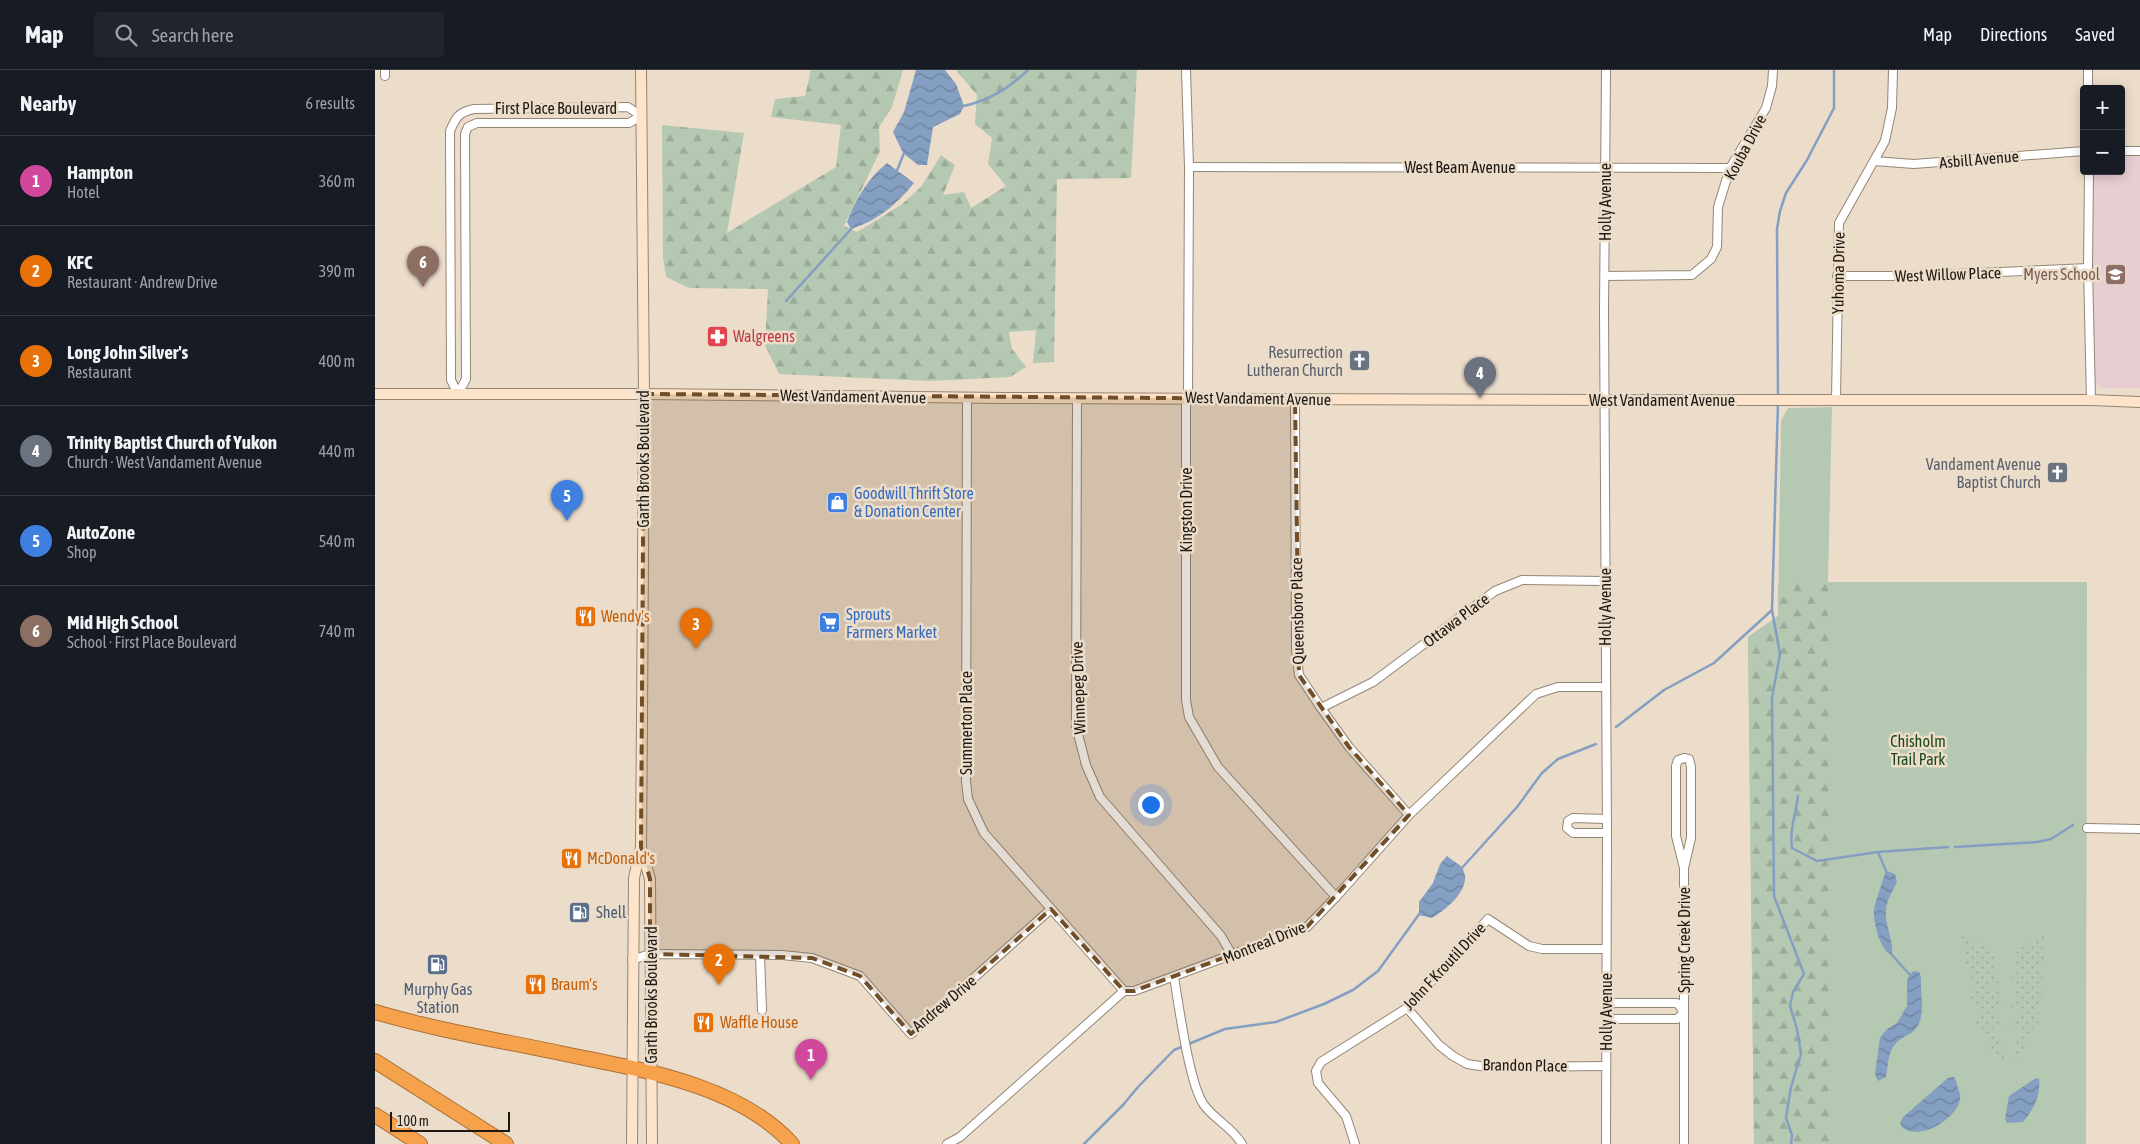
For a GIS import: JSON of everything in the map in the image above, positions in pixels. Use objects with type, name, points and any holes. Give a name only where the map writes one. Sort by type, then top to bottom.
[{"type":"highway","points":[[375,1012],[442,1029],[651,1073],[717,1094],[744,1106],[767,1121],[792,1144]]},
{"type":"highway","points":[[375,1061],[506,1144]]},
{"type":"highway","points":[[375,1115],[421,1144]]},
{"type":"street","name":"Garth Brooks Boulevard","points":[[632,1144],[634,878],[641,847],[644,394],[641,70]]},
{"type":"street","name":"Kingston Drive","points":[[1186,70],[1189,167],[1188,397],[1186,405],[1186,690],[1189,717],[1218,767],[1336,897]]},
{"type":"street","name":"Holly Avenue","points":[[1606,1144],[1605,167],[1607,70]]},
{"type":"street","name":"Kouba Drive","points":[[1605,276],[1692,275],[1702,269],[1711,259],[1717,247],[1718,207],[1730,168],[1766,108],[1772,86],[1773,70]]},
{"type":"street","name":"Yuhoma Drive","points":[[1836,399],[1839,222],[1885,141],[1892,108],[1893,70]]},
{"type":"street","points":[[2088,70],[2089,85]]},
{"type":"street","name":"First Place Boulevard","points":[[628,107],[641,116],[629,123],[511,123],[477,124],[468,127],[465,134],[466,379],[458,394],[451,380],[450,317],[450,131],[457,116],[463,111],[474,108],[628,107]]},
{"type":"street","points":[[511,108],[511,123]]},
{"type":"street","points":[[597,108],[597,123]]},
{"type":"street","name":"Asbill Avenue","points":[[1874,162],[1914,164],[2080,151]]},
{"type":"street","points":[[2125,151],[2140,151]]},
{"type":"street","name":"West Beam Avenue","points":[[1189,167],[1730,168]]},
{"type":"street","points":[[2089,175],[2088,268],[2091,400]]},
{"type":"street","points":[[450,243],[466,243]]},
{"type":"street","name":"West Willow Place","points":[[1837,276],[1912,276],[2088,268]]},
{"type":"street","points":[[450,317],[466,317]]},
{"type":"street","name":"West Vandament Avenue","points":[[375,394],[1295,399],[2091,400],[2140,402]]},
{"type":"street","name":"Summerton Place","points":[[967,397],[966,781],[968,799],[984,833],[1124,991]]},
{"type":"street","name":"Winnepeg Drive","points":[[1077,398],[1076,726],[1086,765],[1100,797],[1221,936],[1232,955]]},
{"type":"street","name":"Queensboro Place","points":[[1295,399],[1296,649],[1299,675],[1349,747],[1409,815]]},
{"type":"street","name":"Ottawa Place","points":[[1321,708],[1373,682],[1507,584],[1522,580],[1605,580]]},
{"type":"street","name":"Montreal Drive","points":[[947,1144],[960,1137],[1124,991],[1134,991],[1307,926],[1336,897],[1409,815],[1536,694],[1557,687],[1606,687]]},
{"type":"street","name":"Spring Creek Drive","points":[[1684,868],[1676,836],[1676,766],[1678,760],[1684,758],[1689,759],[1691,767],[1691,838],[1684,868],[1684,1144]]},
{"type":"street","points":[[1606,819],[1573,818],[1568,821],[1567,828],[1573,832],[1607,833]]},
{"type":"street","points":[[2087,828],[2140,829]]},
{"type":"street","name":"Garth Brooks Boulevard","points":[[641,847],[650,879],[652,1144]]},
{"type":"street","name":"Andrew Drive","points":[[632,960],[650,954],[760,955],[812,958],[860,976],[911,1034],[1051,909]]},
{"type":"street","name":"John F Kroutil Drive","points":[[1355,1144],[1346,1116],[1318,1083],[1316,1071],[1321,1062],[1407,1008],[1489,919],[1529,946],[1542,949],[1606,949]]},
{"type":"street","points":[[760,955],[762,1010]]},
{"type":"street","points":[[1174,976],[1195,1085],[1204,1105],[1238,1136],[1242,1144]]},
{"type":"street","name":"Spring Creek Drive","points":[[1612,1003],[1677,1003],[1684,1012],[1677,1019],[1612,1019],[1606,1012],[1612,1003]]},
{"type":"street","name":"Brandon Place","points":[[1407,1008],[1439,1045],[1467,1064],[1487,1067],[1606,1066]]},
{"type":"highlighted area","points":[[644,394],[1295,399],[1299,675],[1349,747],[1409,815],[1307,927],[1134,991],[1124,991],[1051,909],[911,1034],[860,976],[812,958],[650,954],[650,879],[641,847]]},
{"type":"shaded area","name":"Myers School","points":[[2125,156],[2140,156],[2140,388],[2102,388],[2095,383],[2093,376],[2093,175],[2125,175]]},
{"type":"green space","points":[[811,70],[903,70],[892,107],[879,127],[880,151],[844,226],[857,232],[901,205],[921,187],[941,155],[955,165],[943,195],[964,192],[971,208],[1006,186],[988,164],[992,138],[975,124],[977,95],[956,70],[1137,70],[1131,178],[1057,179],[1054,362],[1033,363],[1036,330],[1009,332],[1012,349],[1026,367],[1010,377],[929,381],[779,374],[765,345],[768,289],[689,288],[666,277],[663,257],[662,125],[744,133],[727,233],[836,167],[841,125],[771,117],[775,99],[805,96]]},
{"type":"green space","name":"Chisholm Trail Park","points":[[1832,407],[1828,582],[2087,582],[2086,1144],[1754,1144],[1748,637],[1778,616],[1781,421],[1788,408]]},
{"type":"green space","points":[[1828,582],[1829,1144],[1754,1144],[1748,637],[1778,616],[1778,583]]},
{"type":"green space","points":[[2046,931],[2046,942],[2039,954],[2045,954],[2045,959],[2043,966],[2038,971],[2044,972],[2041,983],[2035,990],[2044,988],[2042,1000],[2034,1011],[2041,1015],[2041,1021],[2031,1030],[2026,1048],[2019,1060],[2012,1064],[2020,1030],[2023,1026],[2012,1027],[2014,1018],[2021,1012],[2011,1007],[2012,1001],[2018,997],[2012,991],[2017,991],[2022,986],[2014,981],[2010,971],[2015,973],[2019,971],[2014,961],[2018,949],[2037,939]]},
{"type":"green space","points":[[1961,935],[1992,952],[1996,962],[1991,972],[1997,974],[2002,972],[1999,982],[1990,987],[2001,992],[1995,998],[2001,1002],[2003,1007],[1998,1008],[1994,1014],[2001,1019],[2003,1028],[1999,1026],[1992,1027],[1998,1036],[2008,1065],[1998,1060],[1986,1034],[1974,1023],[1975,1016],[1980,1013],[1971,1001],[1969,991],[1978,992],[1972,987],[1969,980],[1968,975],[1974,975],[1966,965],[1964,952],[1970,951],[1964,944]]},
{"type":"water","points":[[916,70],[945,70],[956,84],[964,106],[960,114],[933,127],[927,165],[918,165],[903,153],[893,132],[904,112]]},
{"type":"water","points":[[887,163],[914,183],[886,211],[851,229],[847,222],[858,197],[874,175]]},
{"type":"water","points":[[1447,856],[1462,867],[1465,875],[1464,885],[1458,896],[1443,911],[1432,918],[1419,915],[1419,902],[1433,883],[1440,864]]},
{"type":"water","points":[[1886,871],[1895,874],[1897,882],[1889,898],[1886,910],[1892,955],[1884,948],[1881,942],[1874,915],[1874,907]]},
{"type":"water","points":[[1912,972],[1919,972],[1921,977],[1922,1009],[1920,1021],[1914,1031],[1901,1039],[1893,1047],[1889,1056],[1886,1077],[1878,1081],[1875,1074],[1880,1038],[1887,1029],[1897,1023],[1907,1006],[1907,980]]},
{"type":"water","points":[[1954,1077],[1960,1098],[1952,1114],[1944,1121],[1927,1130],[1909,1131],[1902,1127],[1900,1123],[1903,1117],[1948,1078]]},
{"type":"water","points":[[2036,1078],[2039,1079],[2039,1091],[2030,1113],[2023,1122],[2007,1123],[2005,1119],[2009,1096]]},
{"type":"waterway","points":[[963,106],[981,101],[998,93],[1028,70]]},
{"type":"waterway","points":[[1778,397],[1777,229],[1780,211],[1786,193],[1807,160],[1834,108],[1834,70]]},
{"type":"waterway","points":[[896,173],[904,153]]},
{"type":"waterway","points":[[786,301],[852,228]]},
{"type":"waterway","points":[[1778,402],[1772,610],[1780,654],[1772,698],[1774,896],[1804,974],[1793,992],[1790,1006],[1797,1029],[1801,1054],[1791,1087],[1786,1118],[1792,1135],[1791,1144]]},
{"type":"waterway","points":[[1616,727],[1664,690],[1714,663],[1772,610]]},
{"type":"waterway","points":[[1461,869],[1517,807],[1542,773],[1558,759],[1596,744]]},
{"type":"waterway","points":[[1798,796],[1792,829],[1792,848],[1817,861],[1878,852],[1948,847]]},
{"type":"waterway","points":[[1955,847],[2037,842],[2051,839],[2073,825]]},
{"type":"waterway","points":[[1878,852],[1886,871]]},
{"type":"waterway","points":[[1084,1144],[1174,1050],[1225,1029],[1276,1022],[1324,1004],[1353,990],[1378,971],[1420,913]]},
{"type":"waterway","points":[[1892,955],[1910,975]]},
{"type":"place","name":"Myers School","points":[[2116,274]]},
{"type":"place","name":"Mid High School","points":[[423,287]]},
{"type":"place","name":"Walgreens","points":[[717,336]]},
{"type":"place","name":"Resurrection Lutheran Church","points":[[1359,361]]},
{"type":"place","name":"Trinity Baptist Church of Yukon","points":[[1480,398]]},
{"type":"place","name":"Vandament Avenue Baptist Church","points":[[2057,473]]},
{"type":"place","name":"Goodwill Thrift Store & Donation Center","points":[[838,502]]},
{"type":"place","name":"AutoZone","points":[[567,521]]},
{"type":"place","name":"Wendy's","points":[[585,616]]},
{"type":"place","name":"Sprouts Farmers Market","points":[[830,623]]},
{"type":"place","name":"Long John Silver's","points":[[696,649]]},
{"type":"place","name":"McDonald's","points":[[571,858]]},
{"type":"place","name":"Shell","points":[[580,912]]},
{"type":"place","name":"Murphy Gas Station","points":[[438,965]]},
{"type":"place","name":"Braum's","points":[[535,984]]},
{"type":"place","name":"KFC","points":[[719,985]]},
{"type":"place","name":"Waffle House","points":[[704,1022]]},
{"type":"place","name":"Hampton","points":[[811,1080]]}]
